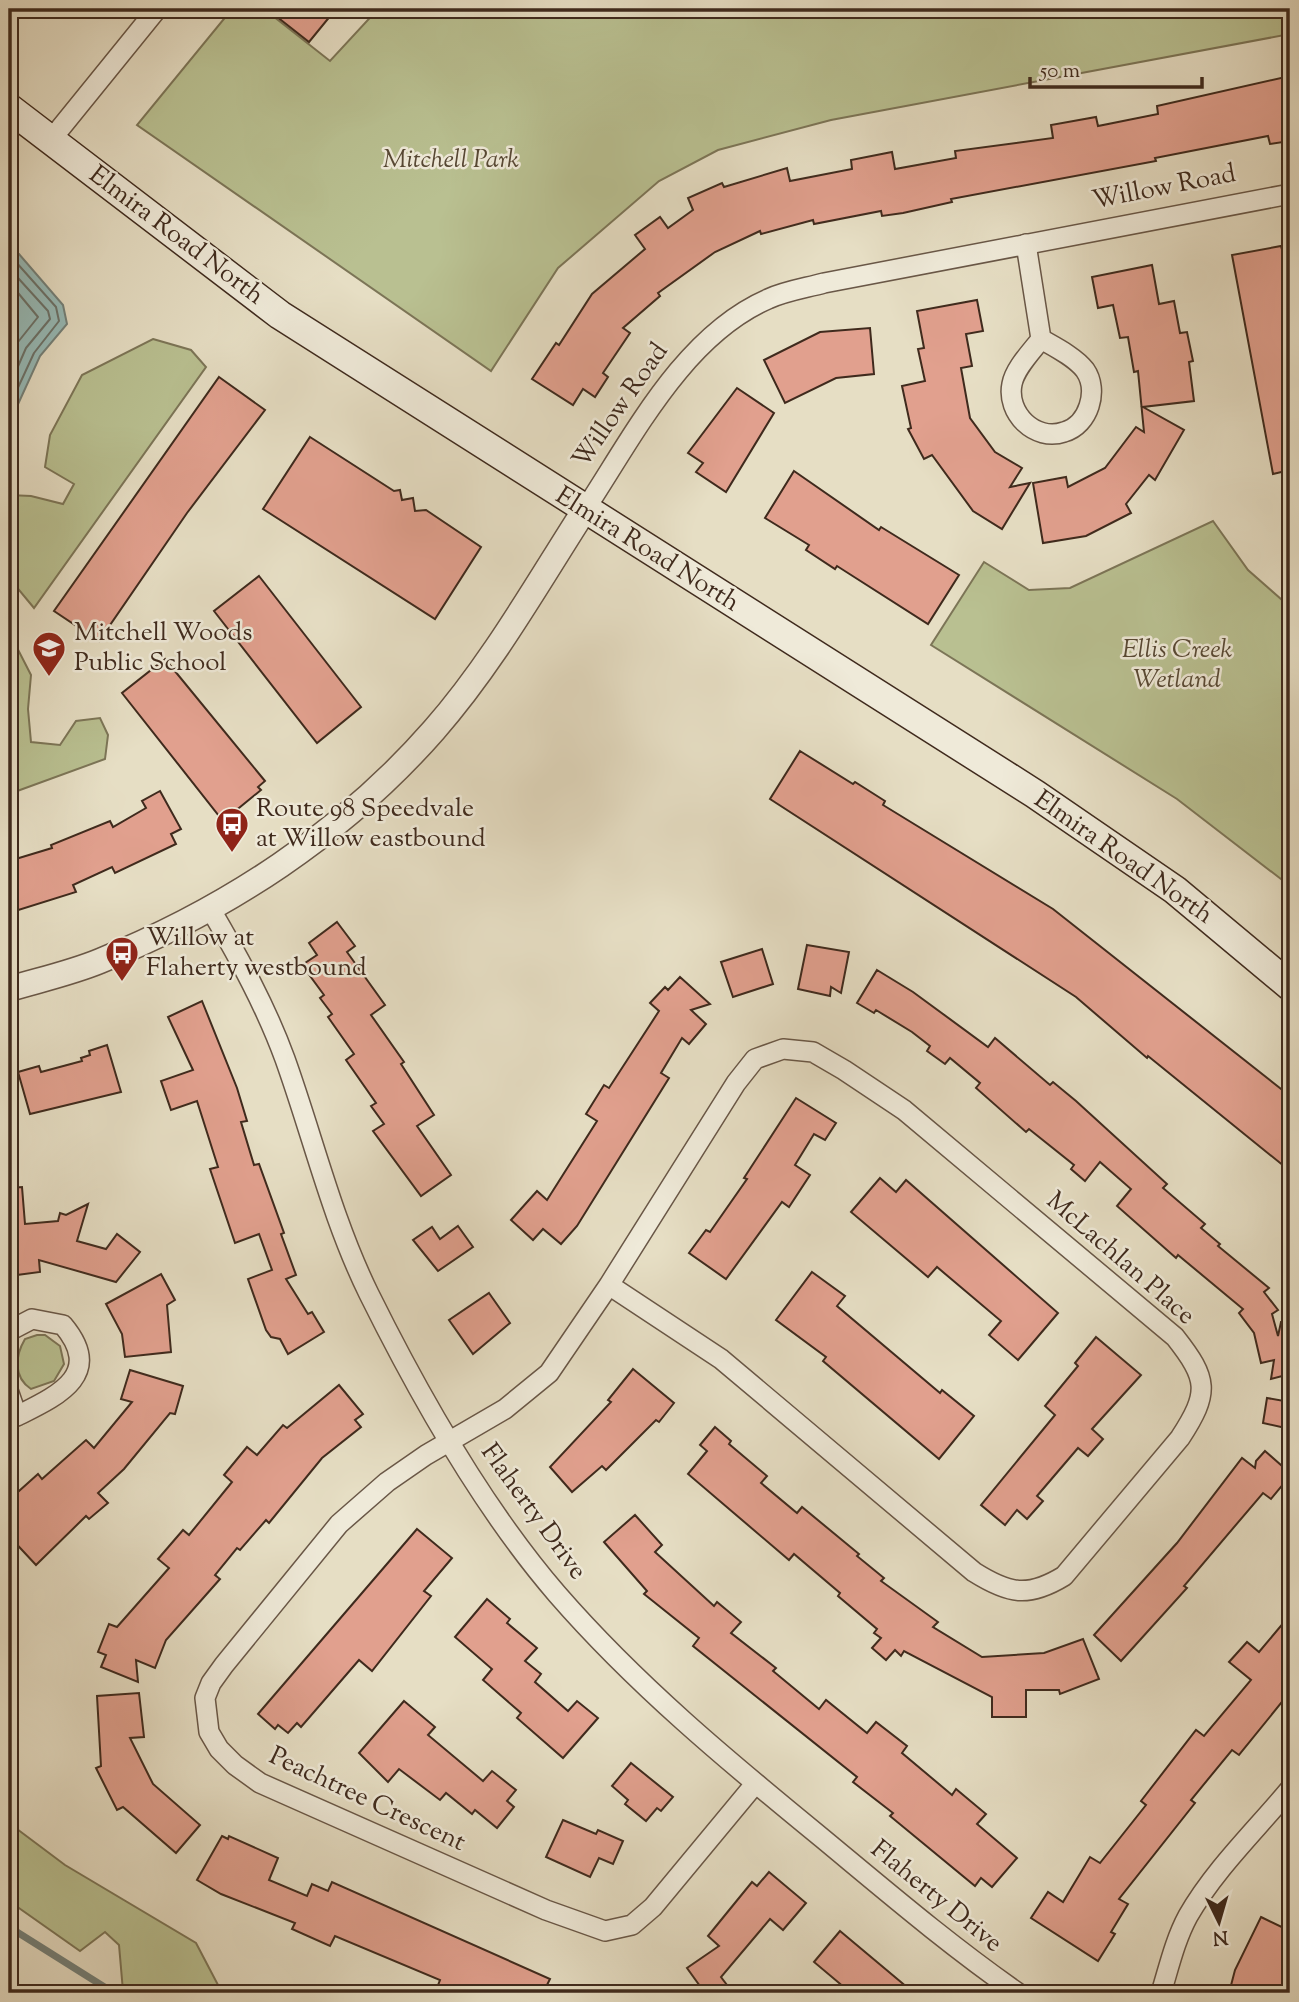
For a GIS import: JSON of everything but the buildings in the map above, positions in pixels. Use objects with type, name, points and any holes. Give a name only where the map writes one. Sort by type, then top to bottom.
[{"type":"main road","name":"Elmira Road North","points":[[9,108],[280,315],[1110,844],[1175,890],[1290,986]]},
{"type":"street","points":[[50,141],[157,9]]},
{"type":"street","name":"Willow Road","points":[[9,989],[98,962],[211,910],[280,867],[340,819],[434,731],[477,674],[685,361],[724,326],[767,299],[824,283],[1290,194]]},
{"type":"street","points":[[1026,244],[1041,339],[1012,382],[1012,403],[1022,422],[1041,432],[1065,432],[1085,418],[1093,392],[1085,370],[1041,339]]},
{"type":"street","name":"Flaherty Drive","points":[[211,910],[263,1006],[285,1058],[320,1169],[367,1290],[410,1373],[450,1441],[555,1591],[654,1694],[755,1784],[967,1957],[1018,1993]]},
{"type":"street","name":"McLachlan Place","points":[[450,1441],[505,1409],[549,1373],[610,1285],[736,1083],[755,1059],[783,1049],[814,1052],[904,1110],[1175,1337],[1198,1366],[1202,1395],[1194,1417],[1180,1438],[1064,1576],[1043,1589],[1021,1592],[996,1586],[974,1572],[721,1359],[610,1285]]},
{"type":"street","points":[[9,1331],[32,1319],[63,1325],[78,1346],[80,1360],[76,1374],[63,1391],[13,1419],[9,1393]]},
{"type":"street","name":"Peachtree Crescent","points":[[450,1441],[387,1482],[339,1524],[224,1665],[211,1683],[205,1698],[204,1713],[209,1732],[219,1749],[260,1783],[546,1910],[605,1931],[632,1925],[653,1907],[755,1784]]},
{"type":"street","points":[[1161,1993],[1176,1942],[1188,1916],[1212,1881],[1290,1789]]},
{"type":"green space","name":"Mitchell Park","points":[[232,9],[264,9],[330,61],[378,9],[1290,9],[1290,34],[831,120],[718,150],[659,181],[558,268],[491,371],[137,125]]},
{"type":"green space","points":[[153,339],[191,350],[206,367],[34,608],[9,578],[9,495],[31,496],[63,504],[74,484],[45,467],[50,435],[82,375]]},
{"type":"green space","name":"Ellis Creek Wetland","points":[[1213,521],[1248,570],[1290,607],[1290,886],[1177,799],[931,645],[984,562],[1029,590],[1070,588]]},
{"type":"green space","points":[[9,632],[31,675],[28,709],[31,742],[60,745],[76,721],[100,718],[108,735],[105,759],[9,794]]},
{"type":"green space","points":[[45,1335],[60,1346],[64,1364],[54,1381],[31,1389],[21,1379],[18,1359],[25,1339]]},
{"type":"green space","points":[[9,1823],[65,1865],[196,1943],[218,1985],[234,1992],[273,1985],[294,1993],[123,1991],[119,1945],[105,1932],[80,1951],[9,1901]]},
{"type":"water","points":[[9,252],[19,254],[63,305],[67,324],[40,356],[14,413],[9,416]]},
{"type":"waterway","points":[[9,1927],[114,1993]]},
{"type":"place","name":"Mitchell Woods Public School","points":[[49,678]]},
{"type":"place","name":"Route 98 Speedvale at Willow eastbound","points":[[232,854]]},
{"type":"place","name":"Willow at Flaherty westbound","points":[[122,983]]}]
